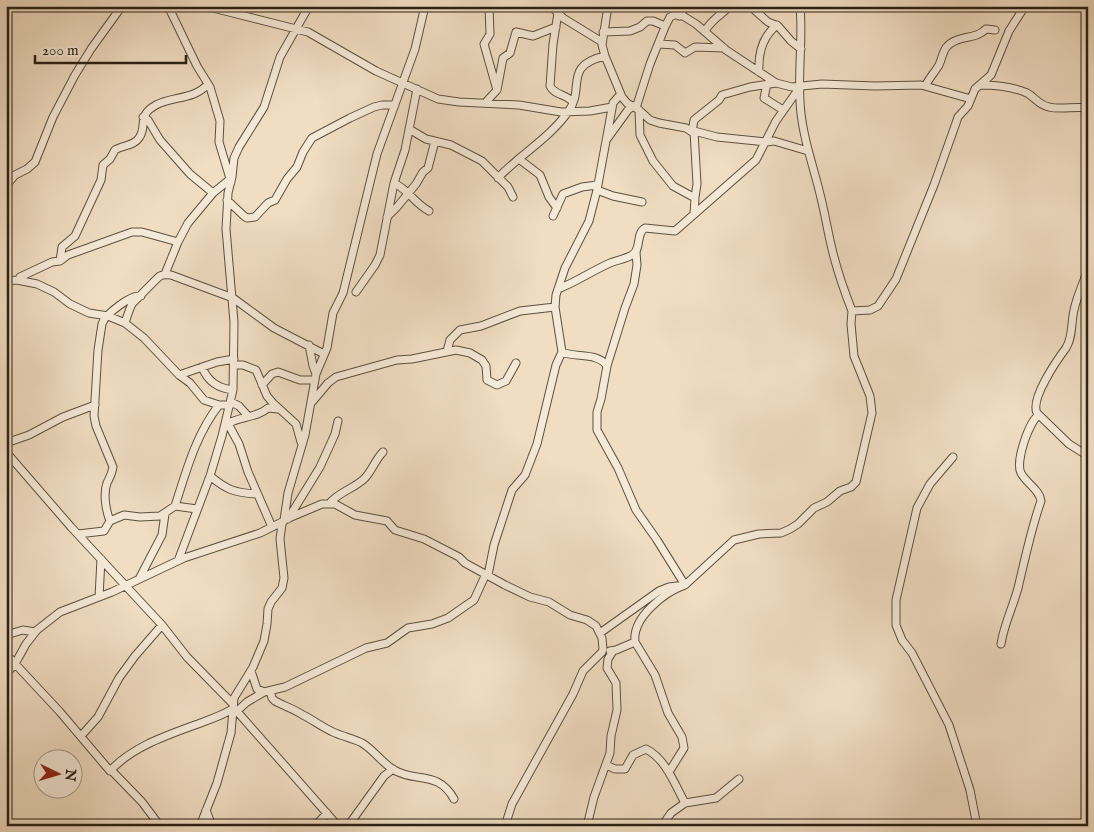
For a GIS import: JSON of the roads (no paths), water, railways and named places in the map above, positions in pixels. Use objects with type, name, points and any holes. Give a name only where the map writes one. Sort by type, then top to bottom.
[{"type":"street","points":[[6,186],[15,175],[34,163],[53,117],[76,74],[122,6]]},
{"type":"street","points":[[168,6],[196,66],[208,84],[220,121],[220,142],[230,181]]},
{"type":"street","points":[[205,6],[308,32],[376,71],[438,99],[569,111],[590,111],[612,107]]},
{"type":"street","points":[[178,561],[210,476],[227,422],[233,390],[233,298],[226,228],[227,200],[236,152],[264,107],[280,57],[308,6]]},
{"type":"street","points":[[200,826],[217,783],[230,733],[236,693],[251,671],[264,641],[268,624],[268,609],[271,602],[279,594],[284,582],[280,539],[286,520],[288,493],[305,435],[316,377],[324,354],[333,313],[343,293],[377,154],[404,84],[415,49],[425,6]]},
{"type":"street","points":[[489,6],[490,34],[484,44],[497,90]]},
{"type":"street","points":[[551,6],[558,14],[602,42]]},
{"type":"street","points":[[563,6],[558,14],[550,86],[553,91],[564,95],[573,102]]},
{"type":"street","points":[[608,6],[602,42],[605,56],[622,97],[627,103],[654,122],[686,128],[693,132],[717,137],[766,142],[774,141],[808,151]]},
{"type":"street","points":[[686,6],[670,17],[665,26],[636,108],[640,135],[653,161],[673,186],[695,197]]},
{"type":"street","points":[[705,31],[717,16],[723,14],[730,6]]},
{"type":"street","points":[[750,6],[768,22],[777,25],[790,41],[801,49]]},
{"type":"street","points":[[669,772],[684,745],[682,737],[668,713],[655,675],[635,642],[636,629],[641,619],[665,594],[685,585],[734,540],[759,534],[781,533],[790,529],[798,524],[814,508],[826,502],[840,491],[851,487],[856,482],[872,412],[870,396],[854,356],[850,324],[852,311],[833,256],[819,190],[808,151],[800,102],[802,36],[800,6]]},
{"type":"street","points":[[852,311],[870,310],[878,306],[896,279],[934,185],[958,117],[968,106],[975,89],[991,74],[1008,31],[1025,6]]},
{"type":"street","points":[[678,12],[705,31],[724,48],[776,83],[792,87],[822,84],[926,86],[971,99]]},
{"type":"street","points":[[603,32],[630,31],[640,27],[647,21],[653,21],[665,26]]},
{"type":"street","points":[[759,72],[760,50],[767,37],[777,25]]},
{"type":"street","points":[[486,102],[497,90],[503,58],[510,53],[516,32],[533,36],[556,27]]},
{"type":"street","points":[[926,86],[939,64],[942,54],[952,42],[977,36],[986,29],[995,30]]},
{"type":"street","points":[[659,44],[675,45],[685,53],[695,47],[724,48]]},
{"type":"street","points":[[498,178],[506,168],[551,132],[569,111],[576,91],[576,77],[580,70],[595,58],[605,56]]},
{"type":"street","points":[[694,214],[697,184],[693,132],[694,120],[719,100],[722,95],[776,83]]},
{"type":"street","points":[[60,261],[62,247],[75,236],[101,180],[104,163],[110,159],[116,150],[139,139],[144,117],[155,106],[168,101],[189,97],[199,92],[208,84]]},
{"type":"street","points":[[768,84],[764,98],[783,110]]},
{"type":"street","points":[[981,85],[999,86],[1025,92],[1038,103],[1049,107],[1088,108]]},
{"type":"street","points":[[685,585],[636,510],[618,468],[597,430],[597,412],[607,366],[634,284],[637,265],[636,252],[640,233],[648,228],[675,231],[756,160],[783,110],[800,87]]},
{"type":"street","points":[[356,292],[378,260],[386,217],[394,183],[400,168],[417,89]]},
{"type":"street","points":[[110,771],[119,761],[136,750],[180,730],[226,713],[267,692],[313,674],[366,648],[387,643],[408,628],[432,624],[454,615],[474,600],[485,576],[488,575],[494,545],[512,490],[525,474],[537,444],[556,365],[562,352],[555,306],[558,289],[565,268],[587,228],[612,107],[619,96],[622,97]]},
{"type":"street","points":[[227,200],[247,218],[255,217],[268,203],[275,200],[287,179],[297,167],[303,152],[312,138],[374,107],[395,105]]},
{"type":"street","points":[[606,140],[628,110],[636,108]]},
{"type":"street","points":[[144,117],[148,120],[160,140],[190,174],[213,193]]},
{"type":"street","points":[[409,129],[426,138],[451,145],[477,158],[492,169],[508,187],[513,197]]},
{"type":"street","points":[[386,217],[394,212],[430,165],[435,141]]},
{"type":"street","points":[[519,159],[540,175],[549,197],[557,208]]},
{"type":"street","points":[[165,274],[188,223],[213,193],[230,181]]},
{"type":"street","points":[[394,183],[409,192],[417,203],[430,211]]},
{"type":"street","points":[[552,216],[563,194],[582,187],[597,187],[613,196],[642,202]]},
{"type":"street","points":[[20,277],[52,262],[60,261],[82,249],[132,232],[142,232],[178,242]]},
{"type":"street","points":[[558,289],[576,282],[611,262],[636,252]]},
{"type":"street","points":[[1088,270],[1074,308],[1072,328],[1067,346],[1057,360],[1037,398],[1035,409],[1069,444],[1088,456]]},
{"type":"street","points":[[125,323],[133,304],[157,278],[165,274],[233,298],[274,328],[324,354]]},
{"type":"street","points":[[6,281],[20,281],[41,286],[89,313],[108,316],[125,323],[144,338],[179,375],[190,383],[204,400],[219,405],[230,404],[239,406],[248,416]]},
{"type":"street","points":[[110,522],[107,510],[106,489],[113,468],[96,426],[95,405],[99,340],[102,324],[113,310],[134,296],[142,296]]},
{"type":"street","points":[[447,352],[450,340],[460,330],[481,326],[520,311],[555,306]]},
{"type":"street","points":[[309,346],[316,377]]},
{"type":"street","points":[[312,402],[328,383],[336,377],[397,360],[461,350],[482,360],[486,366],[487,380],[494,384],[506,381],[516,363]]},
{"type":"street","points":[[562,352],[569,355],[598,359],[604,361],[607,366]]},
{"type":"street","points":[[179,375],[202,367],[234,362],[256,370],[267,396],[278,409],[296,424],[301,442]]},
{"type":"street","points":[[202,367],[206,376],[214,384],[233,390]]},
{"type":"street","points":[[262,385],[272,374],[278,372],[300,380],[316,377]]},
{"type":"street","points":[[6,443],[29,435],[51,423],[95,405]]},
{"type":"street","points":[[78,534],[104,531],[110,522],[124,516],[140,517],[165,514],[175,506],[200,436],[219,405]]},
{"type":"street","points":[[227,422],[260,413],[268,408],[278,409]]},
{"type":"street","points":[[1001,644],[1005,624],[1018,587],[1028,543],[1042,501],[1020,470],[1021,453],[1029,428],[1039,415]]},
{"type":"street","points":[[286,520],[320,467],[335,434],[338,421]]},
{"type":"street","points":[[227,422],[239,444],[257,494],[272,527]]},
{"type":"street","points":[[6,452],[162,625],[187,657],[338,826]]},
{"type":"street","points":[[329,504],[334,498],[348,491],[364,479],[383,452]]},
{"type":"street","points":[[953,457],[930,484],[917,508],[896,600],[895,616],[902,640],[912,652],[952,734],[970,790],[977,826]]},
{"type":"street","points":[[210,476],[230,490],[257,494]]},
{"type":"street","points":[[6,674],[15,664],[35,632],[60,612],[99,597],[178,561],[272,527],[322,504],[335,504],[355,515],[387,521],[395,530],[424,539],[530,597],[549,602],[570,615],[587,620],[596,626],[600,633],[603,648],[597,658],[583,671],[573,694],[512,804],[506,826]]},
{"type":"street","points":[[175,506],[197,508]]},
{"type":"street","points":[[139,579],[162,534],[165,514]]},
{"type":"street","points":[[99,597],[101,558]]},
{"type":"street","points":[[600,633],[658,591],[669,587],[685,585]]},
{"type":"street","points":[[81,736],[98,717],[119,678],[135,656],[162,625]]},
{"type":"street","points":[[6,635],[23,630],[35,632]]},
{"type":"street","points":[[588,826],[594,797],[610,753],[611,736],[617,710],[616,683],[606,668],[608,659],[613,651],[635,642]]},
{"type":"street","points":[[603,648],[613,651]]},
{"type":"street","points":[[22,651],[24,674]]},
{"type":"street","points":[[6,654],[81,736],[110,771],[142,802],[160,826]]},
{"type":"street","points":[[251,671],[258,689],[267,692],[275,701],[311,719],[323,728],[362,743],[393,770],[412,776],[432,779],[450,791],[454,799]]},
{"type":"street","points":[[606,765],[615,769],[625,769],[633,755],[646,749],[651,751],[669,772],[685,803]]},
{"type":"street","points":[[348,826],[384,776],[393,770]]},
{"type":"street","points":[[662,826],[671,813],[685,803],[716,798],[740,779]]},
{"type":"street","points":[[206,810],[212,826]]},
{"type":"street","points":[[315,826],[327,813]]}]
